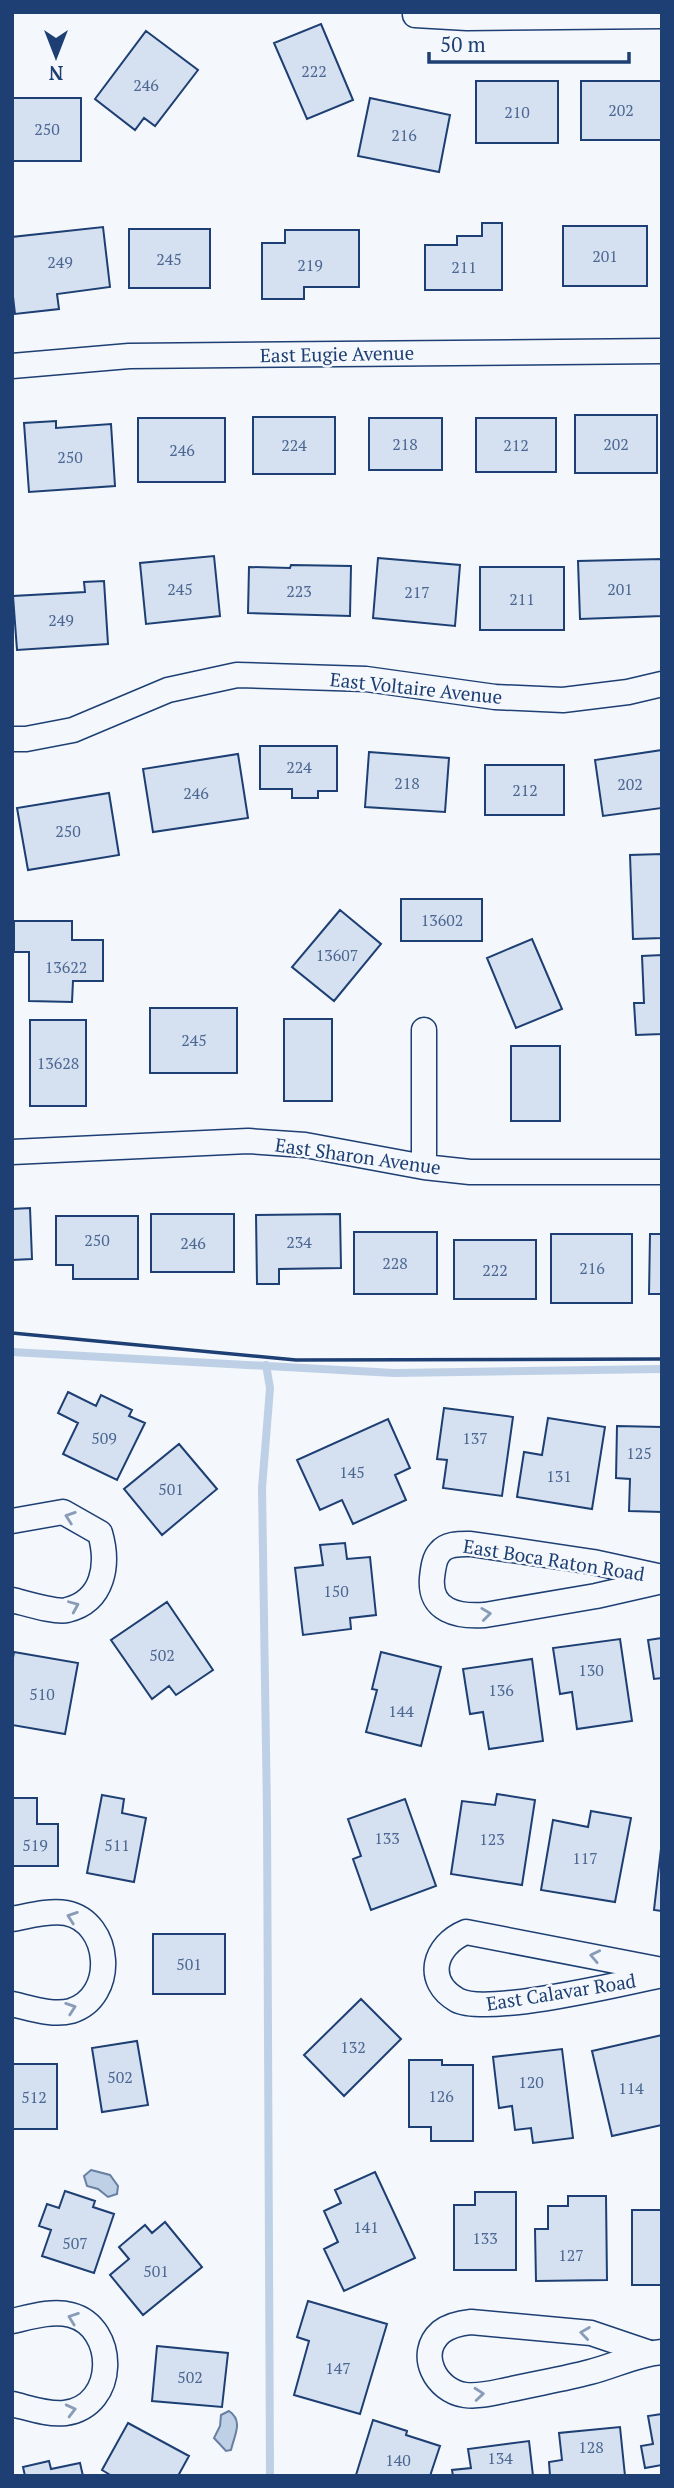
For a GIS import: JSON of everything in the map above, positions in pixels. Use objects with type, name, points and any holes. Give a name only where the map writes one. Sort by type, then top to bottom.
[{"type":"street","points":[[415,15],[467,18],[662,16]]},
{"type":"street","name":"East Eugie Avenue","points":[[12,366],[129,356],[662,351]]},
{"type":"street","name":"East Voltaire Avenue","points":[[12,738],[26,739],[73,730],[168,690],[237,675],[366,679],[495,697],[564,700],[628,692],[662,684]]},
{"type":"street","points":[[424,1030],[424,1167]]},
{"type":"street","name":"East Sharon Avenue","points":[[12,1152],[248,1141],[305,1145],[424,1167],[470,1172],[662,1172]]},
{"type":"street","points":[[12,1521],[63,1512],[89,1525],[100,1533],[104,1548],[104,1574],[97,1591],[84,1602],[65,1611],[12,1600]]},
{"type":"street","name":"East Boca Raton Road","points":[[454,1544],[471,1544],[593,1562],[662,1579],[596,1596],[468,1616],[452,1612],[438,1603],[431,1587],[433,1567],[440,1551],[454,1544]]},
{"type":"street","points":[[12,1919],[44,1913],[66,1913],[82,1919],[93,1930],[104,1964],[103,1976],[97,1988],[87,2002],[72,2011],[58,2012],[12,2004]]},
{"type":"street","name":"East Calavar Road","points":[[466,1932],[662,1972],[597,1989],[485,2007],[459,2002],[443,1990],[436,1972],[441,1951],[452,1937],[466,1932]]},
{"type":"street","points":[[12,2321],[70,2314],[93,2330],[103,2349],[107,2366],[97,2394],[83,2407],[65,2413],[12,2404]]},
{"type":"street","points":[[471,2322],[591,2333],[656,2352],[591,2372],[477,2396],[453,2393],[441,2384],[430,2361],[431,2346],[440,2333],[454,2325],[471,2322]]},
{"type":"water","points":[[91,2170],[110,2175],[118,2186],[117,2194],[108,2197],[98,2189],[87,2186],[84,2176]]},
{"type":"water","points":[[229,2411],[236,2419],[237,2429],[231,2450],[226,2451],[214,2438],[220,2426],[221,2415]]},
{"type":"building","points":[[321,24],[353,100],[307,119],[274,43]]},
{"type":"building","points":[[146,31],[198,70],[155,126],[144,118],[135,130],[95,99]]},
{"type":"building","points":[[476,81],[558,81],[558,143],[476,143]]},
{"type":"building","points":[[581,81],[662,81],[662,140],[581,140]]},
{"type":"building","points":[[12,98],[81,98],[81,161],[12,161]]},
{"type":"building","points":[[370,98],[450,115],[439,172],[358,156]]},
{"type":"building","points":[[482,223],[502,223],[502,290],[425,290],[425,245],[457,245],[457,236],[482,236]]},
{"type":"building","points":[[563,226],[647,226],[647,286],[563,286]]},
{"type":"building","points":[[103,227],[110,287],[57,294],[59,309],[15,314],[12,237]]},
{"type":"building","points":[[129,229],[210,229],[210,288],[129,288]]},
{"type":"building","points":[[285,230],[359,230],[359,287],[304,287],[304,299],[262,299],[262,243],[285,243]]},
{"type":"building","points":[[575,415],[657,415],[657,473],[575,473]]},
{"type":"building","points":[[253,417],[335,417],[335,474],[253,474]]},
{"type":"building","points":[[138,418],[225,418],[225,482],[138,482]]},
{"type":"building","points":[[369,418],[442,418],[442,470],[369,470]]},
{"type":"building","points":[[476,418],[556,418],[556,472],[476,472]]},
{"type":"building","points":[[56,421],[56,428],[111,424],[115,486],[29,492],[24,423]]},
{"type":"building","points":[[214,556],[220,616],[146,624],[140,563]]},
{"type":"building","points":[[378,558],[460,565],[455,626],[373,618]]},
{"type":"building","points":[[662,559],[662,616],[580,619],[578,561]]},
{"type":"building","points":[[291,565],[351,566],[350,616],[248,613],[249,567],[290,568]]},
{"type":"building","points":[[480,567],[564,567],[564,630],[480,630]]},
{"type":"building","points":[[104,581],[108,644],[17,650],[13,596],[85,592],[84,582]]},
{"type":"building","points":[[260,746],[337,746],[337,791],[318,791],[318,798],[292,798],[292,789],[260,789]]},
{"type":"building","points":[[662,750],[662,808],[603,816],[595,760]]},
{"type":"building","points":[[369,752],[449,758],[445,812],[365,807]]},
{"type":"building","points":[[238,754],[248,818],[153,832],[143,769]]},
{"type":"building","points":[[485,765],[564,765],[564,815],[485,815]]},
{"type":"building","points":[[109,793],[119,855],[28,870],[17,808]]},
{"type":"building","points":[[662,854],[662,938],[633,939],[630,855]]},
{"type":"building","points":[[401,899],[482,899],[482,941],[401,941]]},
{"type":"building","points":[[340,910],[381,944],[334,1001],[292,967]]},
{"type":"building","points":[[14,921],[72,921],[72,940],[103,940],[103,981],[73,981],[72,1002],[29,1001],[29,952],[14,952]]},
{"type":"building","points":[[532,939],[562,1009],[516,1028],[487,958]]},
{"type":"building","points":[[662,955],[662,1034],[636,1035],[634,1003],[644,1003],[642,956]]},
{"type":"building","points":[[150,1008],[237,1008],[237,1073],[150,1073]]},
{"type":"building","points":[[284,1019],[332,1019],[332,1101],[284,1101]]},
{"type":"building","points":[[30,1020],[86,1020],[86,1106],[30,1106]]},
{"type":"building","points":[[511,1046],[560,1046],[560,1121],[511,1121]]},
{"type":"building","points":[[30,1208],[32,1259],[12,1260],[12,1209]]},
{"type":"building","points":[[151,1214],[234,1214],[234,1272],[151,1272]]},
{"type":"building","points":[[340,1214],[341,1268],[279,1269],[279,1284],[257,1284],[256,1215]]},
{"type":"building","points":[[56,1216],[138,1216],[138,1279],[73,1279],[73,1265],[56,1265]]},
{"type":"building","points":[[354,1232],[437,1232],[437,1294],[354,1294]]},
{"type":"building","points":[[551,1234],[632,1234],[632,1303],[551,1303]]},
{"type":"building","points":[[650,1234],[662,1234],[662,1294],[649,1294]]},
{"type":"building","points":[[454,1240],[536,1240],[536,1299],[454,1299]]},
{"type":"building","points":[[68,1392],[96,1406],[101,1395],[132,1410],[129,1416],[145,1423],[117,1480],[63,1454],[78,1423],[58,1413]]},
{"type":"building","points":[[444,1408],[513,1417],[502,1496],[443,1488],[447,1460],[437,1459]]},
{"type":"building","points":[[548,1418],[605,1427],[592,1509],[517,1497],[524,1452],[542,1455]]},
{"type":"building","points":[[388,1419],[410,1468],[395,1475],[406,1500],[353,1524],[342,1500],[320,1510],[297,1460]]},
{"type":"building","points":[[617,1426],[662,1427],[662,1512],[629,1511],[630,1479],[616,1478]]},
{"type":"building","points":[[179,1444],[217,1489],[162,1535],[124,1489]]},
{"type":"building","points":[[345,1543],[347,1559],[370,1557],[376,1615],[350,1618],[351,1629],[303,1635],[295,1568],[323,1565],[320,1545]]},
{"type":"building","points":[[167,1602],[213,1670],[176,1695],[169,1686],[152,1699],[111,1640]]},
{"type":"building","points":[[662,1638],[662,1678],[654,1679],[648,1640]]},
{"type":"building","points":[[620,1639],[632,1721],[577,1729],[572,1692],[560,1694],[553,1648]]},
{"type":"building","points":[[14,1652],[78,1663],[65,1734],[12,1725]]},
{"type":"building","points":[[381,1652],[441,1667],[421,1746],[366,1732],[377,1690],[372,1689]]},
{"type":"building","points":[[532,1659],[543,1741],[489,1749],[483,1712],[470,1714],[463,1669]]},
{"type":"building","points":[[497,1794],[535,1800],[522,1885],[451,1874],[462,1801],[495,1805]]},
{"type":"building","points":[[102,1795],[124,1799],[122,1813],[146,1818],[134,1882],[87,1873]]},
{"type":"building","points":[[12,1798],[37,1798],[37,1824],[58,1824],[58,1866],[12,1866]]},
{"type":"building","points":[[405,1799],[436,1886],[371,1910],[353,1859],[361,1856],[348,1819]]},
{"type":"building","points":[[591,1811],[631,1818],[615,1902],[541,1890],[553,1820],[588,1827]]},
{"type":"building","points":[[662,1840],[662,1911],[654,1910]]},
{"type":"building","points":[[153,1934],[225,1934],[225,1994],[153,1994]]},
{"type":"building","points":[[361,1999],[401,2039],[344,2096],[304,2055]]},
{"type":"building","points":[[662,2035],[662,2125],[612,2136],[592,2051]]},
{"type":"building","points":[[137,2041],[148,2105],[102,2112],[92,2048]]},
{"type":"building","points":[[562,2049],[573,2138],[533,2143],[531,2128],[515,2130],[512,2106],[499,2108],[493,2057]]},
{"type":"building","points":[[409,2060],[442,2060],[442,2065],[473,2065],[473,2141],[431,2141],[431,2127],[409,2127]]},
{"type":"building","points":[[12,2064],[57,2064],[57,2129],[12,2129]]},
{"type":"building","points":[[375,2172],[415,2258],[344,2291],[324,2249],[338,2242],[324,2211],[341,2203],[335,2190]]},
{"type":"building","points":[[65,2191],[95,2201],[93,2207],[114,2214],[94,2273],[42,2256],[51,2230],[39,2226],[47,2204],[59,2208]]},
{"type":"building","points":[[475,2192],[516,2192],[516,2270],[454,2270],[454,2205],[475,2205]]},
{"type":"building","points":[[568,2196],[606,2196],[607,2280],[536,2281],[535,2229],[548,2229],[548,2206],[568,2206]]},
{"type":"building","points":[[632,2210],[662,2210],[662,2285],[632,2285]]},
{"type":"building","points":[[165,2222],[202,2267],[143,2315],[110,2275],[129,2259],[119,2247],[145,2225],[152,2233]]},
{"type":"building","points":[[308,2301],[387,2324],[360,2414],[294,2395],[309,2341],[297,2337]]},
{"type":"building","points":[[157,2346],[228,2353],[222,2407],[152,2401]]},
{"type":"building","points":[[662,2414],[662,2465],[645,2468],[641,2446],[653,2444],[648,2416]]},
{"type":"building","points":[[373,2420],[440,2446],[430,2476],[356,2475]]},
{"type":"building","points":[[128,2423],[189,2456],[178,2476],[112,2476],[102,2470]]},
{"type":"building","points":[[620,2427],[625,2476],[550,2476],[549,2462],[562,2460],[559,2433]]},
{"type":"building","points":[[529,2441],[533,2476],[453,2476],[452,2470],[471,2468],[468,2449]]},
{"type":"building","points":[[49,2461],[51,2469],[80,2463],[83,2476],[25,2476],[23,2467]]},
{"type":"waterway","points":[[12,1352],[394,1373],[662,1369]]},
{"type":"waterway","points":[[266,1365],[270,1388],[262,1488],[267,1813],[270,2476]]},
{"type":"wall","points":[[12,1333],[296,1360],[662,1359]]}]
